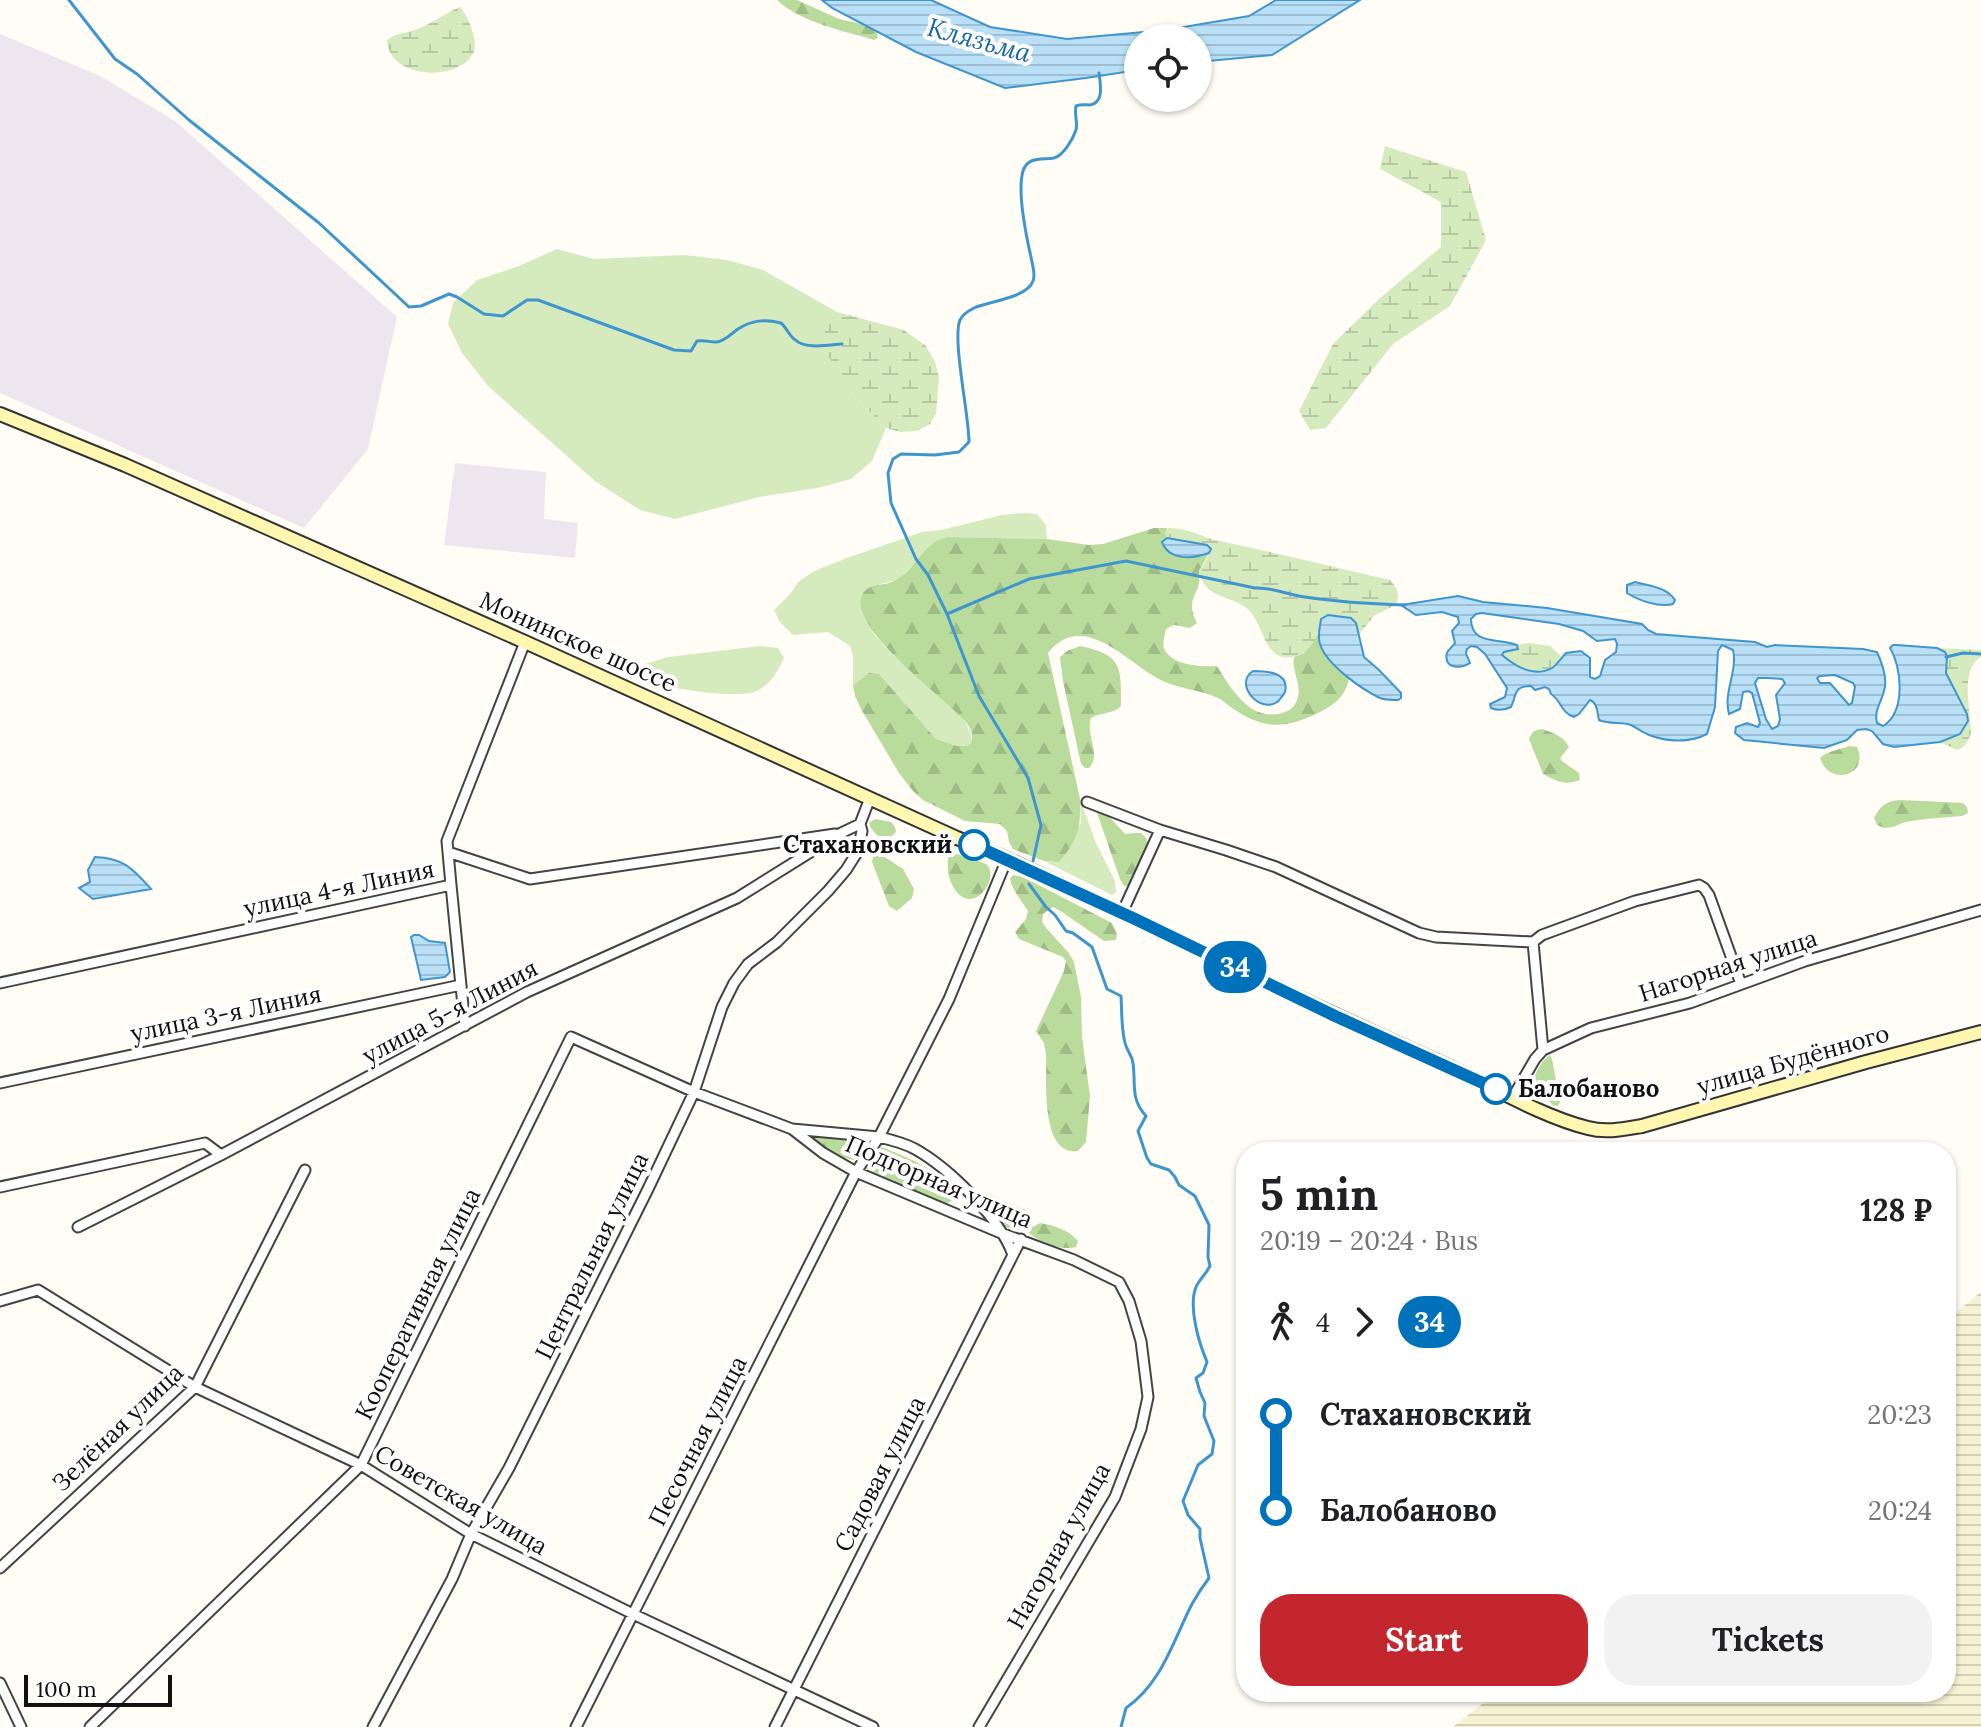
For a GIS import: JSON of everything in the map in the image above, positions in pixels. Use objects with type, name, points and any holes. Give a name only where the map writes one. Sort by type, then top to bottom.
[{"type":"main road","name":"Монинское шоссе","points":[[0,414],[125,465],[525,642],[1129,916]]},
{"type":"main road","name":"улица Будённого","points":[[1129,916],[1321,1010],[1563,1120],[1590,1129],[1614,1131],[1642,1126],[1981,1032]]},
{"type":"street","points":[[448,852],[447,841],[525,642]]},
{"type":"street","name":"Центральная улица","points":[[373,1727],[452,1579],[471,1534],[509,1468],[694,1092],[722,1007],[734,983],[748,964],[777,942],[846,870],[858,851],[862,831],[860,824],[870,798]]},
{"type":"street","points":[[1087,802],[1160,830],[1276,867],[1419,933],[1436,937],[1533,942],[1542,935],[1635,901],[1699,885],[1709,895],[1741,984]]},
{"type":"street","points":[[841,833],[860,824]]},
{"type":"street","points":[[1129,916],[1160,830]]},
{"type":"street","name":"улица 4-я Линия","points":[[0,983],[451,885],[448,852],[530,879],[841,833]]},
{"type":"street","name":"улица 5-я Линия","points":[[78,1227],[221,1155],[527,992],[737,898],[841,833]]},
{"type":"street","points":[[879,1137],[949,999],[1007,859]]},
{"type":"street","points":[[451,885],[465,1026]]},
{"type":"street","name":"Нагорная улица","points":[[1543,1050],[1591,1028],[1690,1003],[1805,961],[1981,910]]},
{"type":"street","points":[[1513,1097],[1543,1050],[1533,942]]},
{"type":"street","name":"улица 3-я Линия","points":[[0,1083],[461,985]]},
{"type":"street","name":"Подгорная улица","points":[[571,1037],[694,1092],[792,1129],[823,1153],[856,1172],[1074,1260],[1119,1282]]},
{"type":"street","name":"Кооперативная улица","points":[[90,1727],[361,1465],[571,1037]]},
{"type":"street","points":[[792,1129],[879,1137],[913,1147],[934,1161],[968,1192],[1001,1233],[1013,1255]]},
{"type":"street","name":"Песочная улица","points":[[576,1727],[856,1172],[879,1137]]},
{"type":"street","points":[[0,1187],[205,1143],[221,1155]]},
{"type":"street","name":"Зелёная улица","points":[[0,1568],[195,1387],[305,1170]]},
{"type":"street","name":"Садовая улица","points":[[775,1727],[1021,1239]]},
{"type":"street","name":"Нагорная улица","points":[[979,1727],[1115,1497],[1141,1429],[1148,1397],[1141,1341],[1129,1301],[1119,1282]]},
{"type":"street","name":"Советская улица","points":[[0,1301],[38,1290],[195,1387],[361,1465],[471,1534],[873,1727]]},
{"type":"street","points":[[0,1683],[21,1727]]},
{"type":"shaded area","points":[[0,34],[100,76],[175,121],[397,317],[368,449],[304,528],[0,393]]},
{"type":"shaded area","points":[[455,463],[546,472],[544,519],[578,523],[575,558],[444,545]]},
{"type":"shaded area","points":[[1981,1292],[1981,1727],[1453,1727],[1484,1702],[1956,1702],[1956,1312]]},
{"type":"green space","points":[[777,0],[797,0],[839,19],[862,24],[877,32],[878,38],[874,40],[823,25]]},
{"type":"green space","points":[[460,7],[475,42],[473,54],[464,63],[453,69],[424,72],[410,69],[390,53],[387,40],[390,38],[418,29]]},
{"type":"green space","points":[[1385,146],[1466,172],[1486,240],[1450,306],[1393,344],[1326,428],[1310,430],[1299,411],[1333,344],[1380,298],[1441,247],[1441,202],[1380,169]]},
{"type":"green space","points":[[557,249],[594,259],[685,255],[727,260],[763,270],[837,312],[831,314],[848,390],[886,428],[872,461],[851,479],[818,488],[759,497],[675,519],[640,510],[595,481],[488,386],[462,353],[448,324],[453,303],[477,280]]},
{"type":"green space","points":[[837,312],[904,330],[926,346],[939,378],[936,414],[930,424],[917,431],[900,432],[886,428],[848,390],[829,357],[825,332],[831,314]]},
{"type":"green space","points":[[1025,513],[1037,514],[1046,525],[1047,539],[948,537],[936,541],[898,580],[880,584],[861,597],[865,618],[877,638],[939,694],[969,728],[971,743],[967,746],[936,739],[879,674],[869,673],[853,685],[850,646],[828,632],[793,635],[779,621],[774,610],[798,582],[814,571],[847,558],[922,532]]},
{"type":"green space","points":[[1154,528],[1167,528],[1167,538],[1162,542],[1172,555],[1183,557],[1209,553],[1199,571],[1193,601],[1197,623],[1190,628],[1174,625],[1166,629],[1163,646],[1173,659],[1188,664],[1217,666],[1234,692],[1249,707],[1258,712],[1278,714],[1290,710],[1297,700],[1299,689],[1294,657],[1304,653],[1318,634],[1326,654],[1349,679],[1342,696],[1329,707],[1295,722],[1265,723],[1244,715],[1218,698],[1159,679],[1105,644],[1076,636],[1062,641],[1048,653],[1080,799],[1077,833],[1059,862],[1044,861],[1013,849],[1007,831],[1000,824],[965,821],[923,800],[899,773],[861,709],[853,685],[869,673],[879,674],[936,739],[967,746],[971,743],[971,731],[958,714],[879,639],[866,620],[860,603],[867,589],[896,580],[931,545],[948,537],[1047,539],[1089,545],[1103,544]]},
{"type":"green space","points":[[1167,528],[1390,580],[1398,591],[1396,605],[1375,615],[1359,634],[1352,620],[1328,615],[1321,619],[1314,640],[1304,653],[1287,658],[1278,655],[1271,650],[1257,622],[1245,607],[1211,591],[1202,580],[1199,571],[1210,549],[1207,545],[1167,538]]},
{"type":"green space","points":[[1517,645],[1550,646],[1561,656],[1555,664],[1541,672],[1525,669],[1502,655],[1517,649]]},
{"type":"green space","points":[[760,646],[778,648],[784,658],[770,681],[757,691],[733,694],[698,692],[640,677],[638,666],[668,657]]},
{"type":"green space","points":[[1080,646],[1112,659],[1121,681],[1121,706],[1091,718],[1094,756],[1089,768],[1081,764],[1060,657]]},
{"type":"green space","points":[[1937,648],[1981,650],[1981,657],[1974,663],[1968,681],[1971,733],[1965,745],[1957,750],[1940,742],[1960,734],[1967,714],[1946,673],[1947,656]]},
{"type":"green space","points":[[1542,729],[1558,735],[1567,743],[1569,747],[1560,758],[1579,773],[1580,780],[1565,783],[1543,774],[1529,739],[1534,732]]},
{"type":"green space","points":[[1849,746],[1857,747],[1860,757],[1858,765],[1847,774],[1831,773],[1820,758]]},
{"type":"green space","points":[[1080,799],[1096,843],[1115,881],[1116,892],[1112,895],[1044,861],[1052,862],[1081,823]]},
{"type":"green space","points":[[1900,800],[1963,803],[1968,813],[1905,822],[1893,827],[1877,825],[1874,818],[1881,807]]},
{"type":"green space","points":[[1096,810],[1103,810],[1125,834],[1141,833],[1146,838],[1148,845],[1128,886],[1124,886],[1120,879]]},
{"type":"green space","points":[[875,819],[891,822],[896,832],[888,838],[880,837],[869,823]]},
{"type":"green space","points":[[880,854],[903,869],[914,889],[912,898],[897,911],[889,906],[872,862],[873,857]]},
{"type":"green space","points":[[949,854],[986,864],[990,877],[978,897],[963,898],[953,887],[948,874]]},
{"type":"green space","points":[[1013,875],[1023,877],[1112,923],[1117,934],[1116,940],[1104,941],[1053,907],[1043,914],[1042,922],[1074,962],[1081,997],[1082,1037],[1090,1096],[1086,1142],[1078,1151],[1066,1149],[1057,1142],[1051,1129],[1046,1055],[1044,1043],[1036,1031],[1066,961],[1019,939],[1015,932],[1026,919],[1028,911],[1013,887],[1010,879]]},
{"type":"green space","points":[[1550,1055],[1560,1102],[1558,1106],[1542,1094],[1535,1081],[1537,1071]]},
{"type":"green space","points":[[806,1133],[845,1139],[861,1148],[861,1153],[854,1160],[841,1157]]},
{"type":"green space","points":[[881,1147],[944,1178],[958,1193],[956,1198],[946,1204],[869,1174],[866,1167]]},
{"type":"green space","points":[[988,1194],[1030,1212],[1033,1218],[1019,1230],[1006,1227],[985,1201],[984,1197]]},
{"type":"green space","points":[[1040,1223],[1070,1234],[1078,1241],[1076,1247],[1058,1247],[1034,1237],[1029,1229]]},
{"type":"water","name":"Клязьма","points":[[822,0],[931,0],[990,27],[1067,39],[1124,34],[1124,72],[1005,88],[916,52]]},
{"type":"water","points":[[1276,0],[1360,0],[1272,55],[1212,61],[1212,24],[1202,24],[1249,16]]},
{"type":"water","points":[[1167,538],[1207,545],[1211,549],[1209,553],[1182,557],[1165,548],[1162,542]]},
{"type":"water","points":[[1635,582],[1667,592],[1675,600],[1673,604],[1649,603],[1627,593],[1627,585]]},
{"type":"water","points":[[1458,596],[1642,624],[1656,634],[1755,642],[1767,647],[1877,652],[1885,681],[1876,718],[1877,723],[1883,726],[1895,711],[1900,689],[1890,648],[1897,645],[1937,648],[1947,656],[1946,673],[1968,721],[1960,734],[1940,742],[1894,747],[1883,744],[1872,731],[1866,729],[1857,730],[1847,740],[1824,748],[1744,740],[1735,733],[1736,727],[1747,723],[1758,727],[1760,723],[1752,693],[1748,691],[1743,692],[1740,709],[1729,714],[1728,698],[1734,658],[1733,650],[1722,645],[1718,651],[1715,707],[1707,734],[1693,739],[1663,739],[1631,725],[1599,720],[1596,706],[1590,700],[1574,717],[1545,687],[1535,690],[1531,686],[1521,688],[1516,692],[1511,707],[1496,710],[1490,704],[1505,697],[1507,688],[1485,654],[1471,646],[1466,653],[1470,663],[1458,667],[1450,665],[1446,658],[1455,643],[1452,631],[1459,623],[1458,617],[1442,612],[1416,615],[1401,605]],"holes":[[[1482,613],[1559,624],[1583,631],[1597,641],[1615,639],[1616,652],[1605,660],[1600,676],[1595,679],[1590,677],[1590,658],[1581,651],[1566,653],[1545,671],[1526,670],[1502,655],[1518,649],[1517,645],[1487,639],[1476,633],[1471,619]],[[1835,675],[1853,683],[1852,703],[1849,705],[1830,683],[1820,683],[1817,678]],[[1758,678],[1782,679],[1785,683],[1776,695],[1780,719],[1778,726],[1772,729],[1755,683]]]},
{"type":"water","points":[[1328,615],[1351,618],[1356,623],[1364,657],[1401,693],[1401,698],[1386,700],[1372,694],[1329,660],[1319,638],[1321,619]]},
{"type":"water","points":[[1253,671],[1276,674],[1284,680],[1285,692],[1278,701],[1263,704],[1251,696],[1246,683]]},
{"type":"water","points":[[95,857],[127,866],[151,889],[93,899],[79,888],[90,882],[88,870]]},
{"type":"water","points":[[414,935],[445,943],[450,972],[445,977],[421,980],[411,937]]},
{"type":"waterway","points":[[69,0],[115,59],[319,223],[409,307],[421,306],[449,294],[484,314],[503,316],[527,300],[538,300],[674,350],[691,351],[697,341],[719,342],[743,326],[764,321],[781,323],[794,339],[804,345],[842,344]]},
{"type":"waterway","points":[[1033,861],[1041,825],[1028,778],[979,696],[947,614],[928,575],[916,559],[891,503],[888,473],[893,459],[901,454],[959,452],[969,442],[959,360],[960,320],[974,308],[1024,291],[1033,281],[1034,269],[1022,202],[1023,171],[1028,163],[1054,158],[1067,147],[1076,130],[1076,106],[1095,103],[1100,96],[1099,73]]},
{"type":"waterway","points":[[947,614],[1029,579],[1126,561],[1305,597],[1405,605]]},
{"type":"waterway","points":[[1946,657],[1963,653],[1981,654]]},
{"type":"waterway","points":[[1029,884],[1066,931],[1092,947],[1107,989],[1121,996],[1123,1035],[1132,1058],[1136,1097],[1146,1116],[1138,1131],[1147,1158],[1151,1164],[1169,1170],[1179,1185],[1195,1196],[1209,1225],[1210,1266],[1196,1287],[1193,1304],[1198,1335],[1207,1362],[1203,1373],[1196,1378],[1205,1403],[1204,1416],[1214,1441],[1212,1454],[1198,1465],[1183,1501],[1188,1515],[1200,1529],[1209,1578],[1192,1604],[1158,1674],[1126,1708],[1121,1727]]},
{"type":"bus line","name":"34","points":[[974,845],[1496,1089]]},
{"type":"place","name":"Стахановский","points":[[974,845]]},
{"type":"place","name":"Балобаново","points":[[1496,1089]]}]
